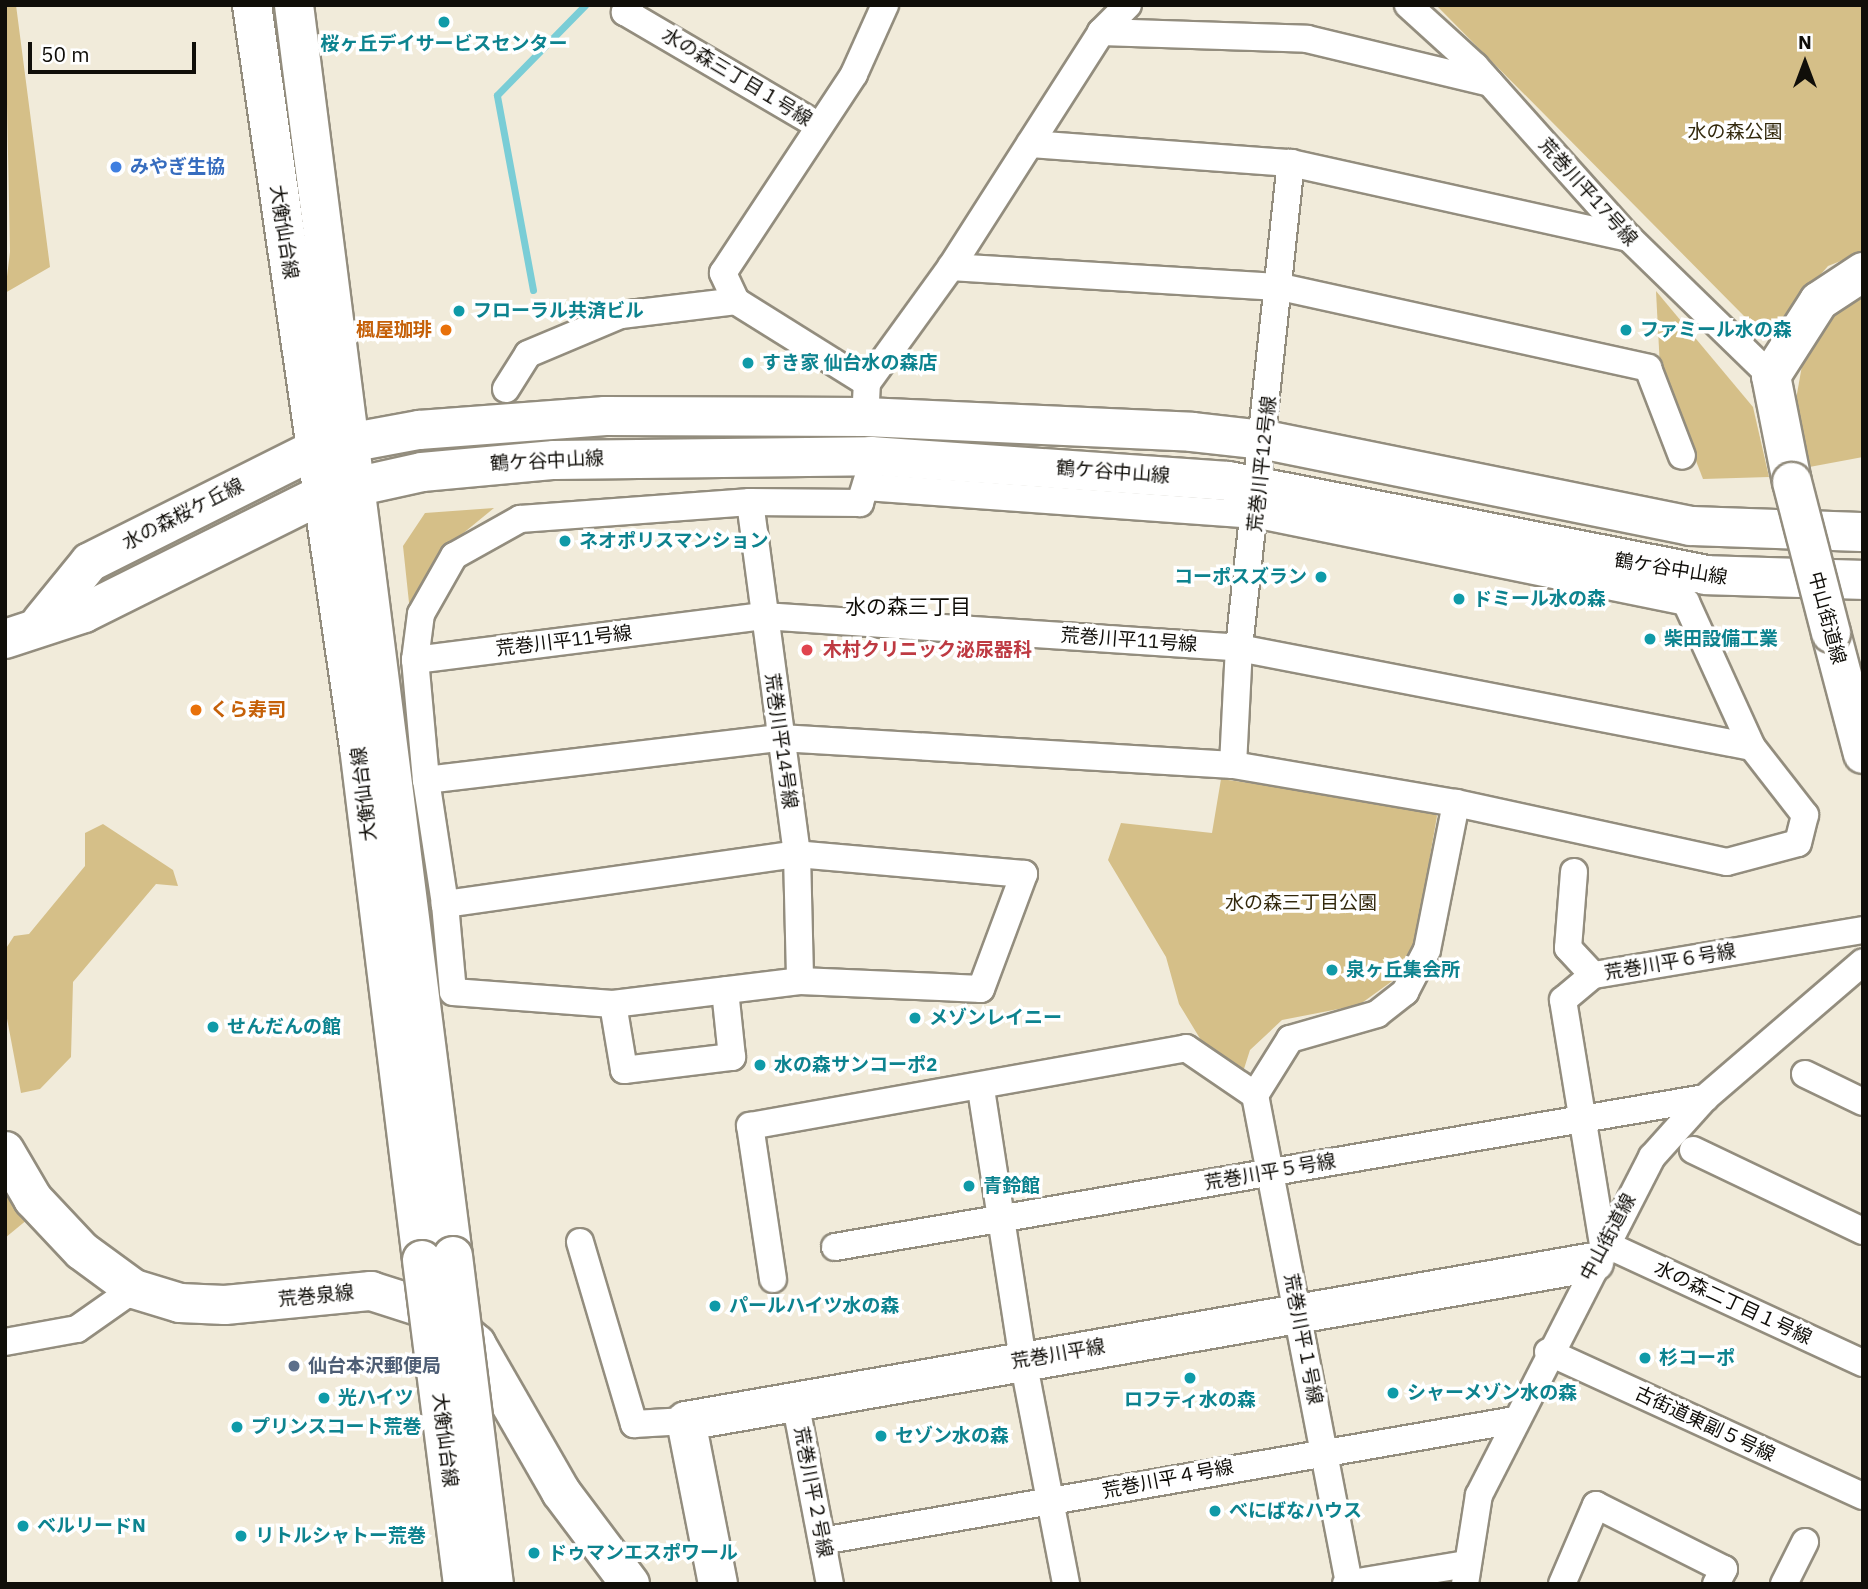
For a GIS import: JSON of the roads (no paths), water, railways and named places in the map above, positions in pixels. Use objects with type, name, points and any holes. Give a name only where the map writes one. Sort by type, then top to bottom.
[{"type":"street","name":"大衡仙台線","points":[[252,5],[333,445],[438,1258],[494,1584]]},
{"type":"street","name":"大衡仙台線","points":[[294,5],[333,445]]},
{"type":"street","name":"水の森三丁目１号線","points":[[630,5],[625,12],[820,126]]},
{"type":"street","points":[[866,400],[736,301],[723,273],[854,74],[885,5]]},
{"type":"street","points":[[866,400],[1101,32],[1128,5]]},
{"type":"street","name":"荒巻川平17号線","points":[[1408,5],[1490,83],[1629,238],[1771,376]]},
{"type":"street","points":[[1101,32],[1307,39],[1490,83]]},
{"type":"street","points":[[1030,144],[1291,163],[1629,238]]},
{"type":"street","name":"荒巻川平12号線","points":[[1233,765],[1239,648],[1259,500],[1291,163]]},
{"type":"street","points":[[951,267],[1281,288],[1648,368],[1682,456]]},
{"type":"street","points":[[1771,376],[1819,300],[1863,272]]},
{"type":"street","points":[[506,389],[528,354],[621,315],[736,301]]},
{"type":"street","name":"中山街道線","points":[[1771,376],[1792,482],[1863,754]]},
{"type":"street","points":[[333,445],[605,416],[866,400],[1265,440],[1621,516],[1755,532],[1863,532]]},
{"type":"street","name":"水の森桜ケ丘線","points":[[41,622],[90,562],[333,445]]},
{"type":"street","name":"鶴ケ谷中山線","points":[[339,489],[554,460],[870,471],[1259,500],[1704,575],[1863,580]]},
{"type":"street","points":[[445,904],[797,854],[1024,874],[981,989],[800,981],[613,1004],[453,992],[445,904],[426,780],[415,660],[421,614],[454,556],[520,519],[750,502],[860,503],[870,471]]},
{"type":"street","name":"水の森桜ケ丘線","points":[[5,639],[41,622],[84,613],[339,489]]},
{"type":"street","points":[[426,780],[780,738],[1233,765],[1456,803],[1727,862],[1798,843],[1805,815],[1752,747],[1686,602],[1259,500]]},
{"type":"street","name":"荒巻川平14号線","points":[[750,502],[763,616],[797,854],[800,981]]},
{"type":"street","name":"荒巻川平11号線","points":[[415,660],[763,616],[1239,648],[1752,747]]},
{"type":"street","points":[[773,1279],[750,1126],[981,1089],[1186,1048],[1255,1095],[1290,1039],[1377,1014],[1405,992],[1427,950],[1456,803]]},
{"type":"street","points":[[1574,872],[1568,948],[1593,975]]},
{"type":"street","name":"荒巻川平６号線","points":[[1598,1252],[1563,1000],[1593,975],[1863,930]]},
{"type":"street","name":"中山街道線","points":[[1466,1574],[1479,1495],[1598,1252],[1651,1157],[1705,1098],[1863,962]]},
{"type":"street","points":[[613,1004],[624,1070],[732,1057],[725,990]]},
{"type":"street","points":[[1805,1074],[1863,1102]]},
{"type":"street","points":[[981,1089],[1023,1360],[1066,1584]]},
{"type":"street","name":"荒巻川平１号線","points":[[1255,1095],[1272,1172],[1347,1583]]},
{"type":"street","name":"荒巻川平５号線","points":[[835,1247],[1002,1220],[1579,1115],[1705,1098]]},
{"type":"street","points":[[1693,1150],[1863,1231]]},
{"type":"street","name":"荒巻泉線","points":[[5,1151],[33,1199],[82,1251],[134,1289],[180,1303],[225,1305],[371,1291],[440,1313],[476,1344],[561,1492],[630,1584]]},
{"type":"street","points":[[580,1242],[634,1424],[685,1421],[718,1584]]},
{"type":"street","name":"荒巻川平線","points":[[685,1421],[1298,1313],[1598,1252]]},
{"type":"street","name":"水の森二丁目１号線","points":[[1598,1252],[1863,1363]]},
{"type":"street","name":"大衡仙台線","points":[[438,1258],[463,1584]]},
{"type":"street","points":[[5,1342],[77,1329],[134,1289]]},
{"type":"street","name":"古街道東副５号線","points":[[1548,1352],[1863,1496]]},
{"type":"street","name":"荒巻川平２号線","points":[[795,1401],[830,1584]]},
{"type":"street","name":"荒巻川平４号線","points":[[822,1541],[1052,1502],[1324,1449],[1515,1419]]},
{"type":"street","points":[[1562,1584],[1596,1506],[1724,1569],[1716,1584]]},
{"type":"street","points":[[1784,1584],[1805,1542]]},
{"type":"street","points":[[1347,1583],[1466,1574]]},
{"type":"waterway","points":[[533,290],[497,95],[585,5]]},
{"type":"place","name":"桜ヶ丘デイサービスセンター","points":[[444,22]]},
{"type":"place","name":"みやぎ生協","points":[[116,167]]},
{"type":"place","name":"フローラル共済ビル","points":[[459,311]]},
{"type":"place","name":"楓屋珈琲","points":[[446,330]]},
{"type":"place","name":"ファミール水の森","points":[[1626,330]]},
{"type":"place","name":"すき家 仙台水の森店","points":[[748,363]]},
{"type":"place","name":"ネオポリスマンション","points":[[565,541]]},
{"type":"place","name":"コーポスズラン","points":[[1321,577]]},
{"type":"place","name":"ドミール水の森","points":[[1459,599]]},
{"type":"place","name":"柴田設備工業","points":[[1650,639]]},
{"type":"place","name":"木村クリニック泌尿器科","points":[[807,650]]},
{"type":"place","name":"くら寿司","points":[[196,710]]},
{"type":"place","name":"泉ヶ丘集会所","points":[[1332,970]]},
{"type":"place","name":"メゾンレイニー","points":[[915,1018]]},
{"type":"place","name":"せんだんの館","points":[[213,1027]]},
{"type":"place","name":"水の森サンコーポ2","points":[[760,1065]]},
{"type":"place","name":"青鈴館","points":[[969,1186]]},
{"type":"place","name":"パールハイツ水の森","points":[[715,1306]]},
{"type":"place","name":"杉コーポ","points":[[1645,1358]]},
{"type":"place","name":"仙台本沢郵便局","points":[[294,1366]]},
{"type":"place","name":"ロフティ水の森","points":[[1190,1378]]},
{"type":"place","name":"シャーメゾン水の森","points":[[1393,1393]]},
{"type":"place","name":"光ハイツ","points":[[324,1398]]},
{"type":"place","name":"プリンスコート荒巻","points":[[237,1427]]},
{"type":"place","name":"セゾン水の森","points":[[881,1436]]},
{"type":"place","name":"べにばなハウス","points":[[1215,1511]]},
{"type":"place","name":"ベルリードN","points":[[23,1526]]},
{"type":"place","name":"リトルシャトー荒巻","points":[[241,1536]]},
{"type":"place","name":"ドゥマンエスポワール","points":[[534,1553]]},
{"type":"district","name":"水の森三丁目","points":[[908,606]]},
{"type":"park label","name":"水の森公園","points":[[1735,132]]},
{"type":"park label","name":"水の森三丁目公園","points":[[1301,903]]}]
